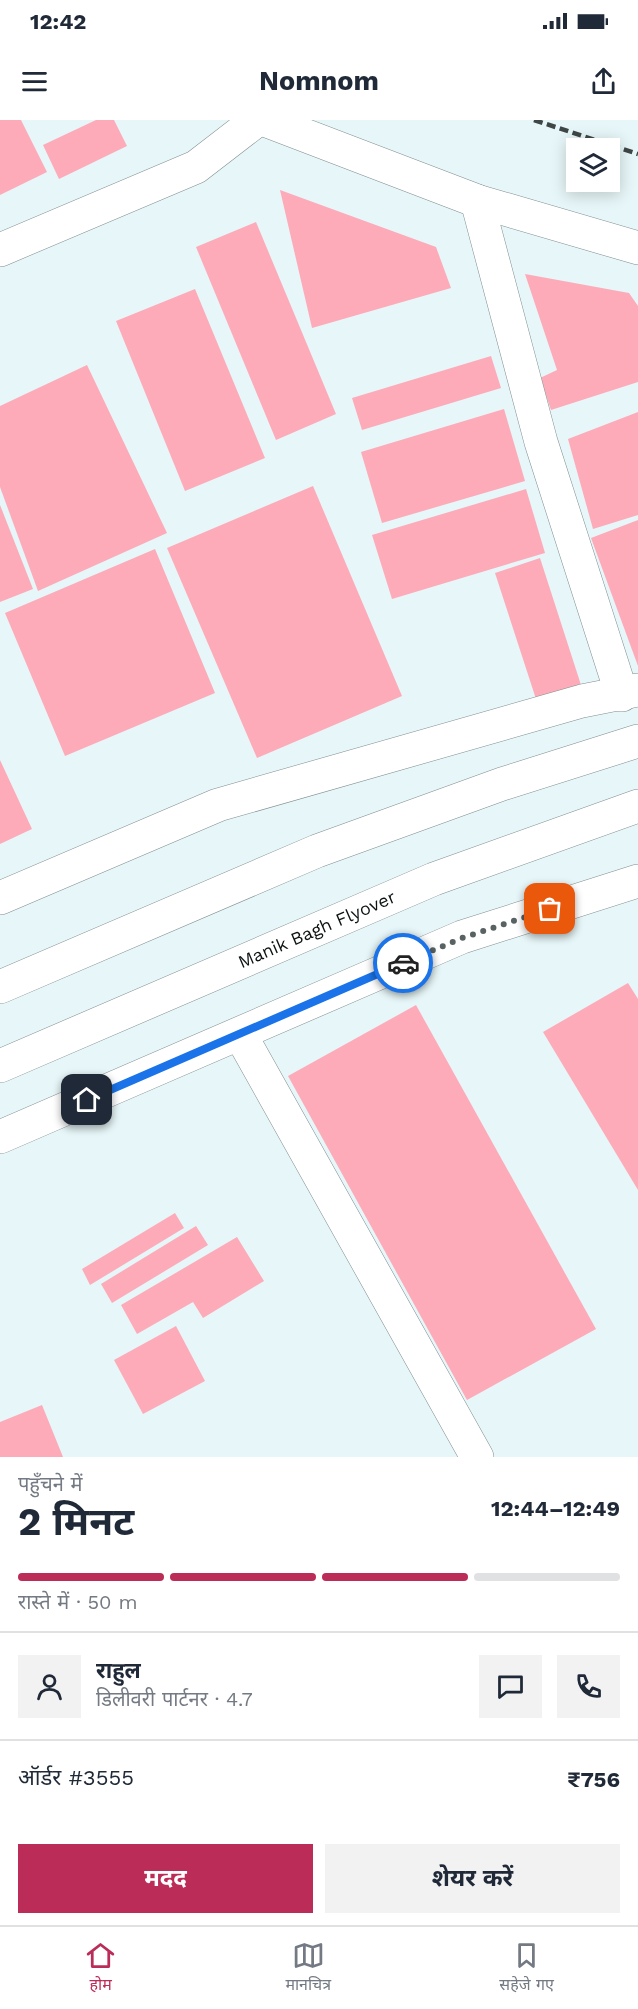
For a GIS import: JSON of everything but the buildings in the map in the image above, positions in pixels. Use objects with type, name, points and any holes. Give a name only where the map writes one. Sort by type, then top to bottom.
[{"type":"street","points":[[0,250],[196,167],[257,120]]},
{"type":"street","points":[[265,120],[477,201],[638,248]]},
{"type":"street","points":[[0,898],[218,805],[582,702],[630,692],[541,442],[477,201]]},
{"type":"street","points":[[0,987],[316,851],[502,784],[638,741]]},
{"type":"street","name":"Manik Bagh Flyover","points":[[0,1066],[434,879],[638,807]]},
{"type":"street","points":[[0,1137],[462,938],[638,881]]},
{"type":"street","points":[[240,1034],[477,1457]]},
{"type":"railway","points":[[534,120],[638,154]]},
{"type":"way so far","points":[[403,963],[462,938],[550,909]]},
{"type":"route","points":[[87,1100],[403,963]]}]
